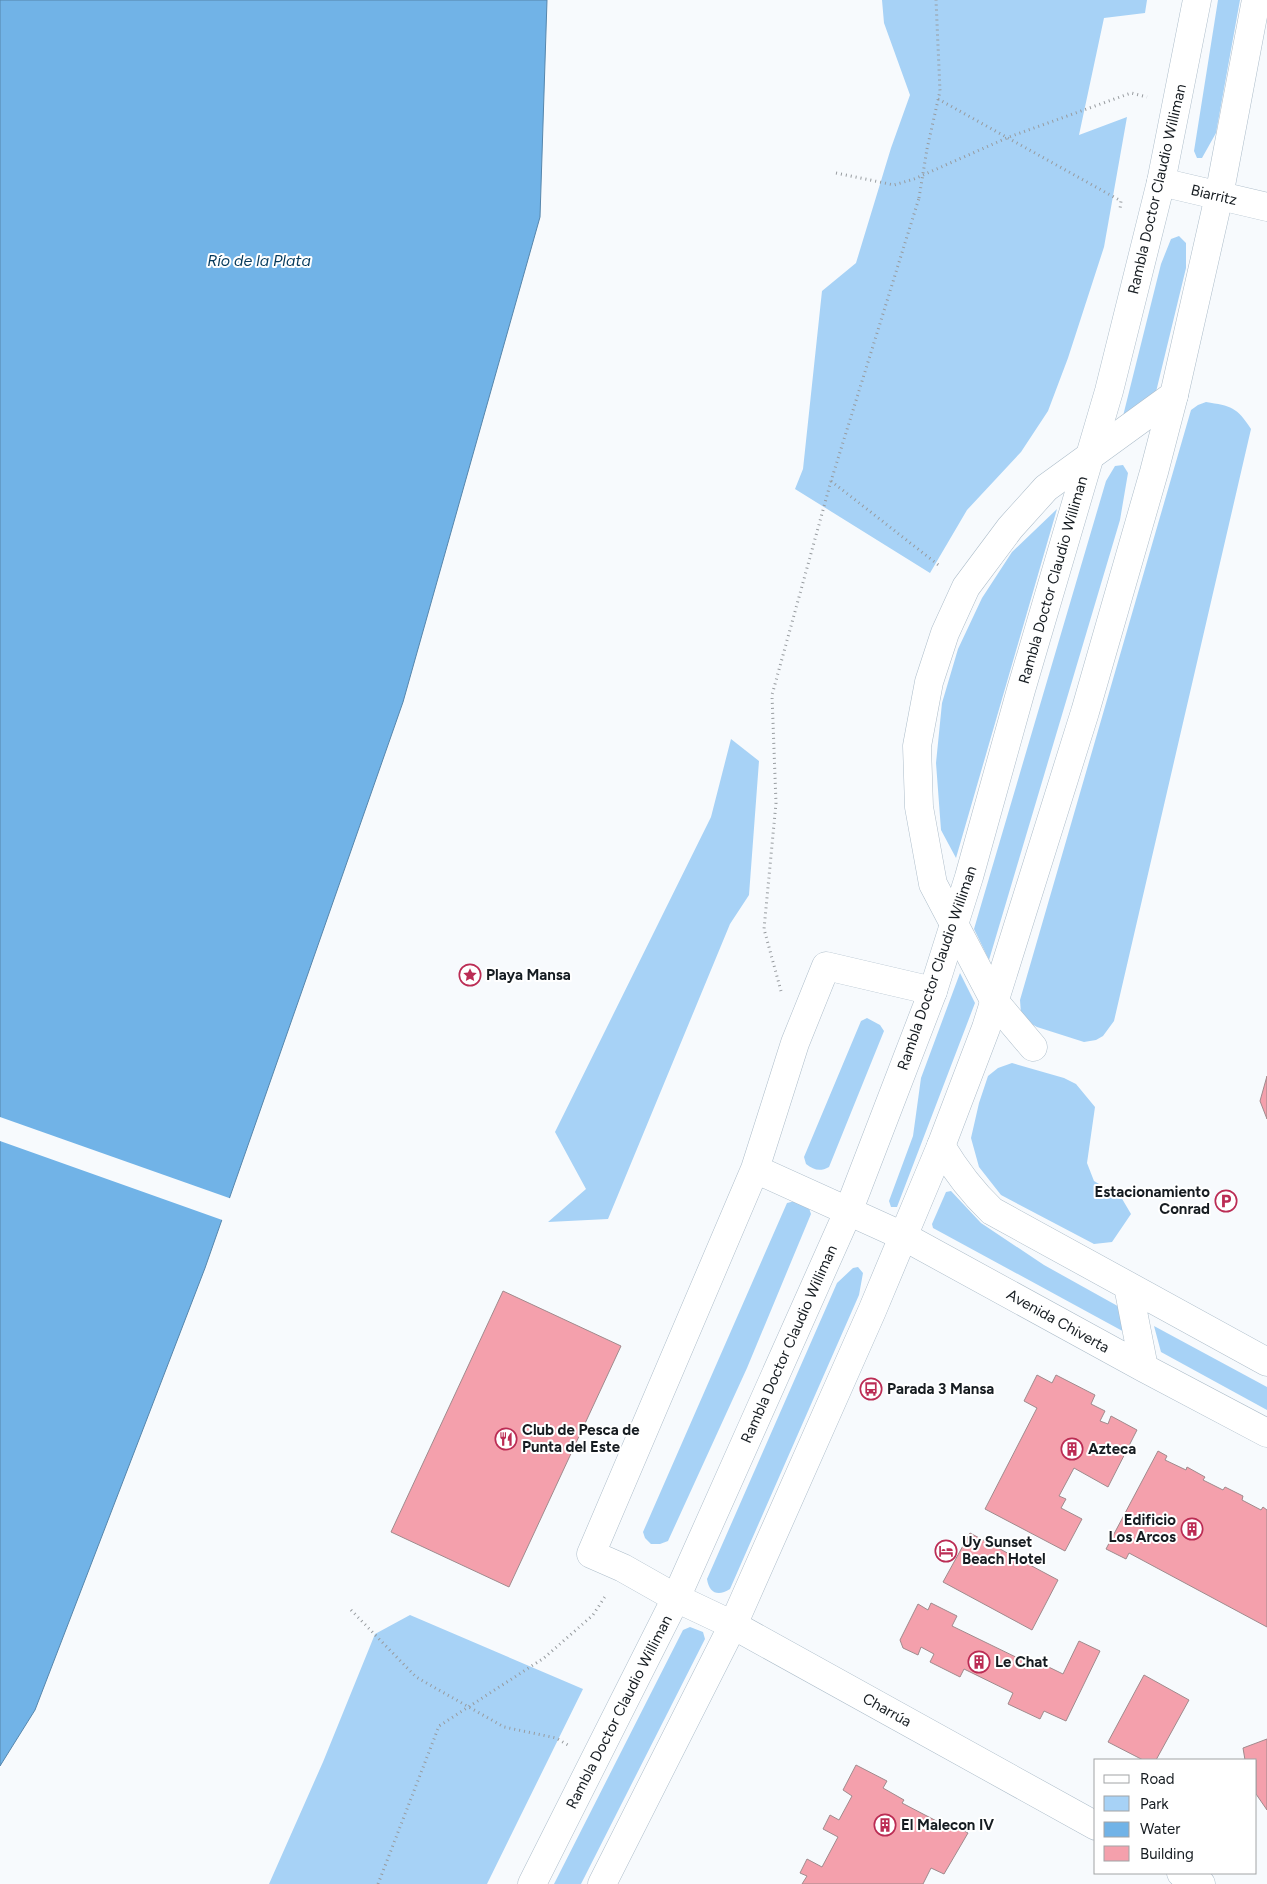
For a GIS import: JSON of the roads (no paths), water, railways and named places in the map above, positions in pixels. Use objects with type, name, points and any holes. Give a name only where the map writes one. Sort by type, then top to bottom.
[{"type":"main road","name":"Rambla Doctor Claudio Williman","points":[[532,1884],[676,1598],[848,1212],[932,991],[969,877],[1024,680],[1109,391],[1161,182],[1178,104],[1197,0]]},
{"type":"main road","points":[[602,1884],[733,1625],[872,1311],[941,1146],[995,1002],[1085,712],[1154,472],[1174,395],[1219,196],[1256,0]]},
{"type":"main road","name":"Biarritz","points":[[1161,182],[1267,207]]},
{"type":"main road","points":[[1033,1047],[995,1002],[933,884],[918,807],[917,746],[928,682],[945,633],[966,587],[1010,528],[1046,488],[1134,426],[1174,395]]},
{"type":"main road","points":[[755,1169],[795,1043],[826,966],[932,991]]},
{"type":"main road","points":[[941,1146],[957,1173],[972,1192],[992,1211],[1267,1362]]},
{"type":"main road","name":"Avenida Chiverta","points":[[755,1169],[903,1236],[1267,1433]]},
{"type":"main road","name":"Charrúa","points":[[755,1169],[591,1554],[623,1568],[676,1598],[733,1625],[1094,1825]]},
{"type":"main road","points":[[1128,1286],[1144,1368]]},
{"type":"main road","points":[[1183,1874],[1201,1884]]},
{"type":"water","name":"Río de la Plata","points":[[0,0],[547,0],[540,217],[403,702],[205,1268],[35,1710],[0,1766]]},
{"type":"place","name":"Playa Mansa","points":[[470,975]]},
{"type":"place","name":"Estacionamiento Conrad","points":[[1226,1201]]},
{"type":"place","name":"Parada 3 Mansa","points":[[871,1389]]},
{"type":"place","name":"Club de Pesca de Punta del Este","points":[[506,1439]]},
{"type":"place","name":"Azteca","points":[[1072,1449]]},
{"type":"place","name":"Edificio Los Arcos","points":[[1192,1529]]},
{"type":"place","name":"Uy Sunset Beach Hotel","points":[[946,1551]]},
{"type":"place","name":"Le Chat","points":[[979,1662]]},
{"type":"place","name":"El Malecon IV","points":[[885,1825]]}]
